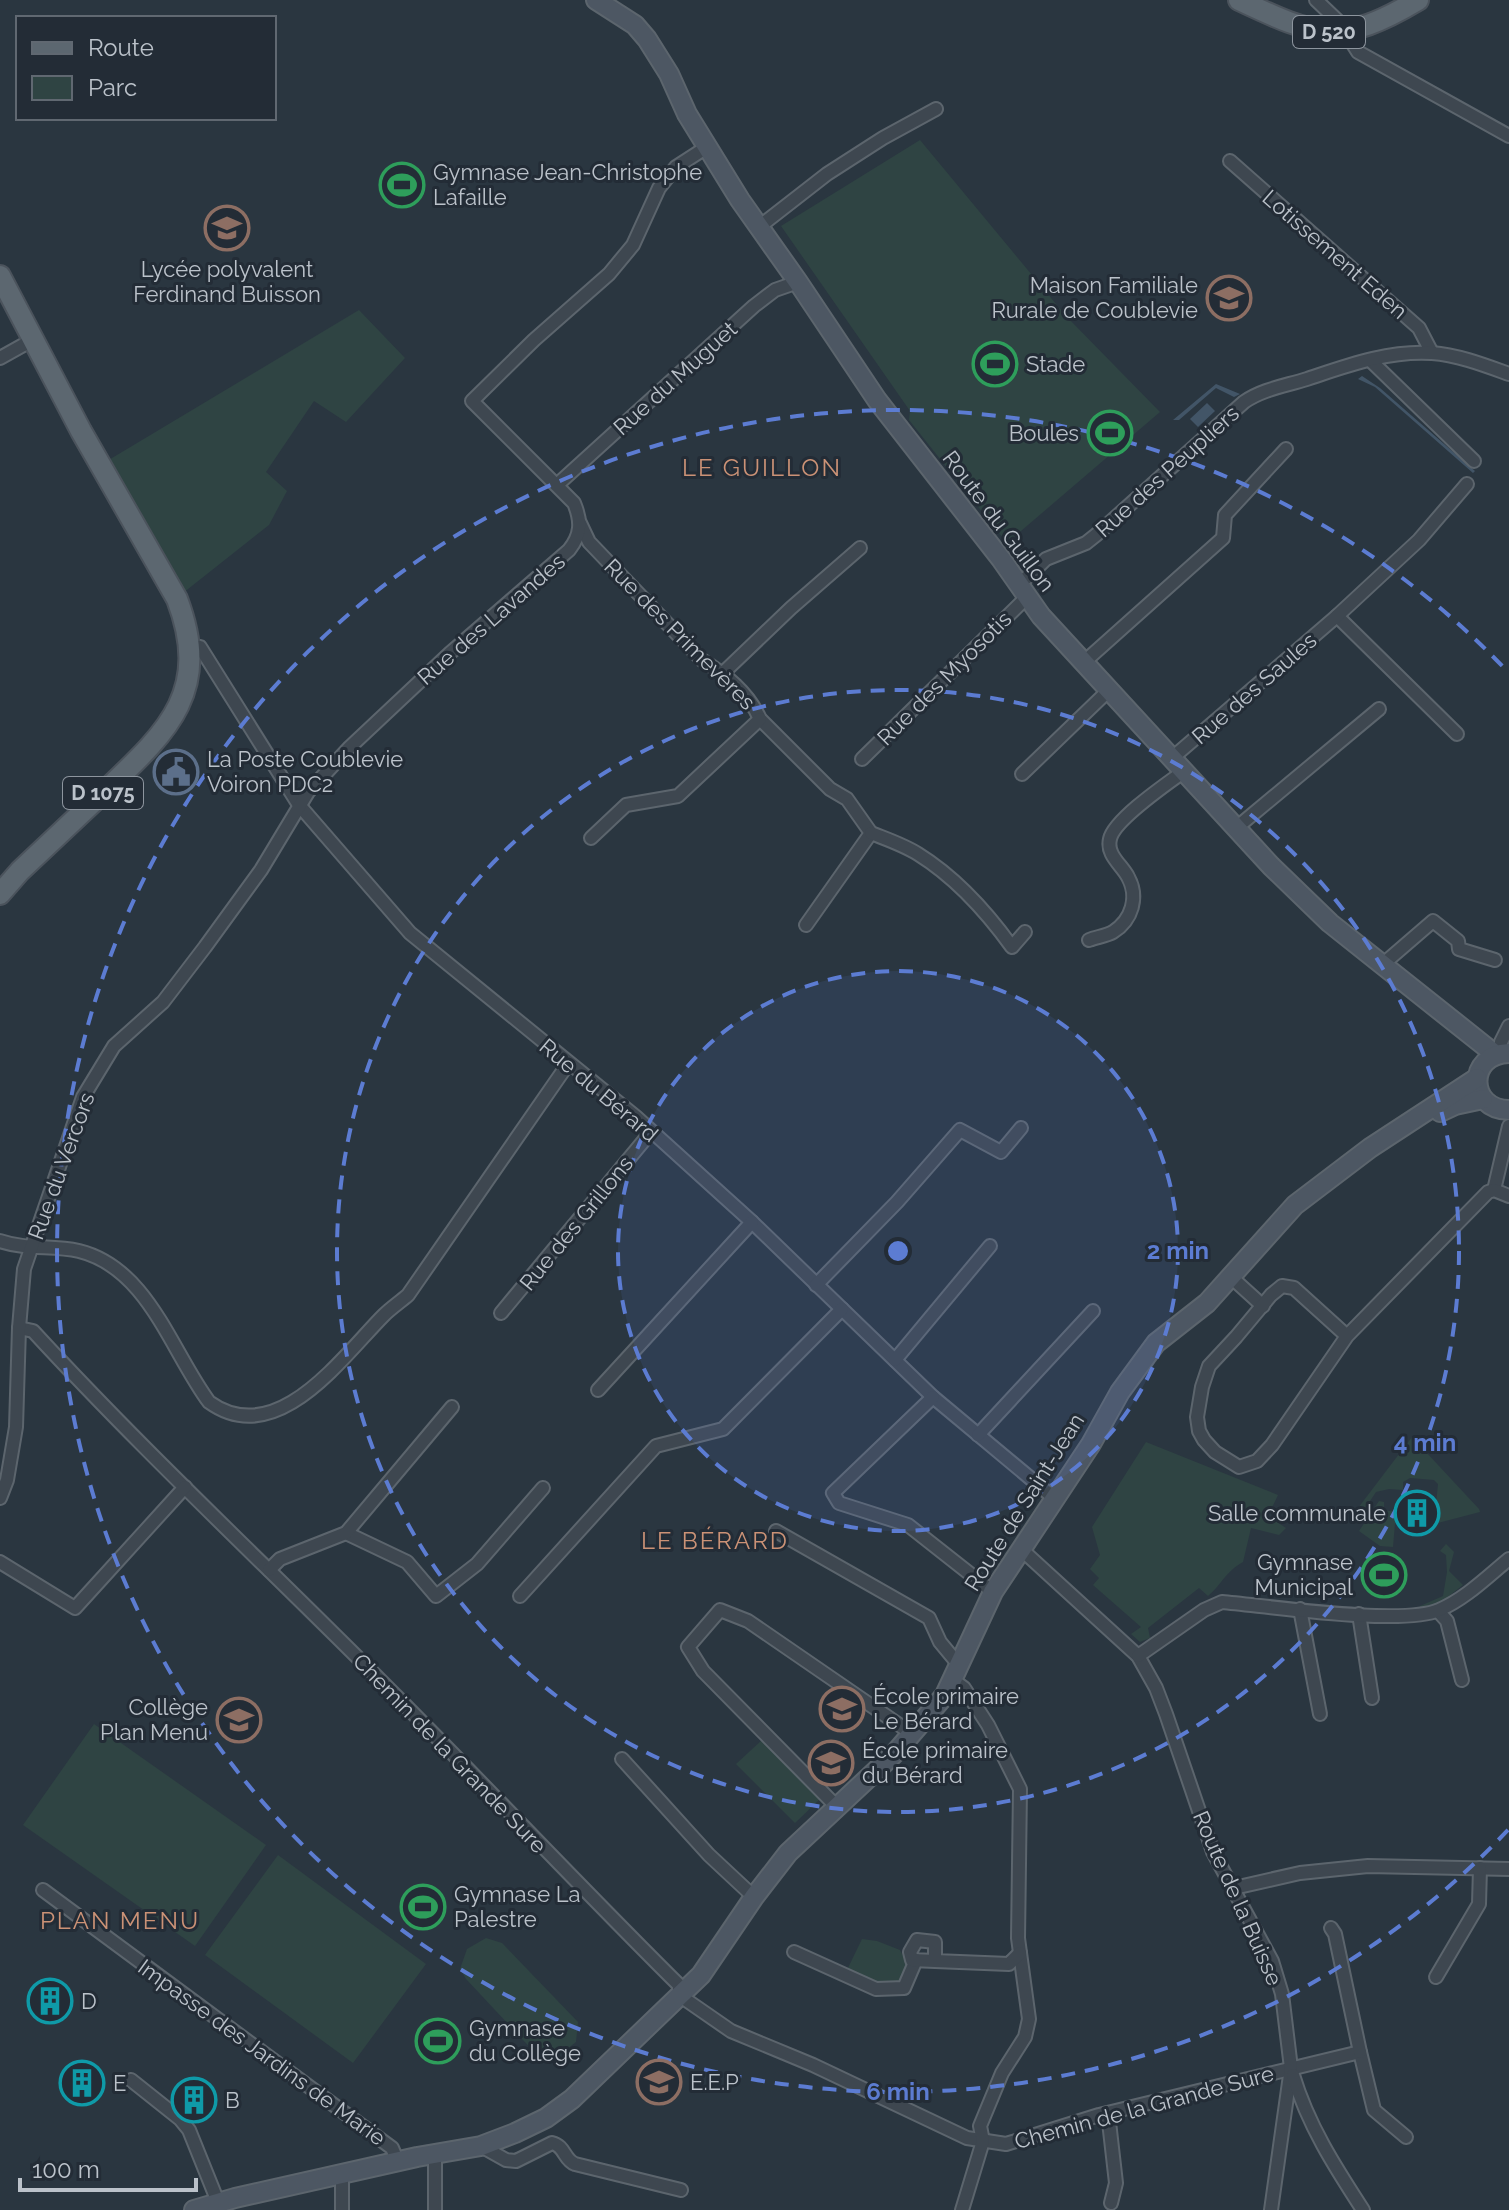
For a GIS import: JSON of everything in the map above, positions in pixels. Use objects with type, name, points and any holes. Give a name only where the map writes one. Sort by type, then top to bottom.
[{"type":"main road","name":"Route du Guillon","points":[[596,0],[635,25],[647,39],[707,147],[877,400],[1023,591],[1083,663],[1235,829],[1330,923],[1439,1010],[1502,1054]]},
{"type":"main road","name":"D 520","points":[[1239,0],[1290,23],[1322,32],[1345,32],[1377,22],[1418,0]]},
{"type":"main road","name":"D 1075","points":[[0,276],[81,431],[177,599],[190,646],[184,690],[175,715],[155,744],[20,871],[0,894]]},
{"type":"main road","name":"D 1075","points":[[0,298],[11,316],[34,339]]},
{"type":"main road","name":"Route du Guillon","points":[[1439,1010],[1478,1053],[1478,1089],[1483,1099]]},
{"type":"main road","name":"Route de Saint-Jean","points":[[194,2210],[442,2151],[481,2146],[546,2118],[572,2099],[701,1975],[788,1853],[896,1752],[945,1695],[993,1592],[1091,1444],[1120,1392],[1156,1343],[1207,1303],[1295,1205],[1370,1148],[1479,1074],[1502,1054]]},
{"type":"main road","name":"Route de Saint-Jean","points":[[1370,1148],[1455,1105],[1483,1099]]},
{"type":"main road","points":[[1483,1099],[1496,1109],[1509,1110]]},
{"type":"main road","name":"Route de Saint-Jean","points":[[442,2151],[520,2119],[588,2083]]},
{"type":"street","points":[[1316,0],[1339,22],[1358,52],[1509,136]]},
{"type":"street","points":[[759,227],[827,174],[936,109]]},
{"type":"street","points":[[580,523],[574,503],[558,484],[472,401],[534,340],[609,274],[633,245],[659,188],[676,167],[707,147]]},
{"type":"street","name":"Lotissement Eden","points":[[1230,161],[1419,328],[1432,353]]},
{"type":"street","name":"Rue du Muguet","points":[[558,484],[754,306],[775,290],[798,282]]},
{"type":"street","points":[[0,358],[34,339]]},
{"type":"street","name":"Rue des Peupliers","points":[[1023,591],[1046,559],[1086,543],[1259,392],[1398,354],[1432,353],[1475,362],[1509,374]]},
{"type":"street","points":[[1370,360],[1474,461]]},
{"type":"street","points":[[1083,663],[1223,538],[1225,515],[1286,449]]},
{"type":"street","name":"Rue des Saules","points":[[1089,940],[1113,932],[1130,913],[1134,902],[1128,877],[1112,855],[1109,845],[1114,828],[1419,540],[1467,484]]},
{"type":"street","name":"Rue des Primevères","points":[[580,523],[589,542],[702,660],[723,673],[754,705],[760,719],[830,789],[847,799],[871,833]]},
{"type":"street","name":"Rue des Lavandes","points":[[299,805],[350,747],[449,654],[569,550],[578,538],[580,523]]},
{"type":"street","points":[[723,673],[860,548]]},
{"type":"street","name":"Rue des Myosotis","points":[[862,759],[1023,591]]},
{"type":"street","name":"Rue des Saules","points":[[1337,616],[1457,734]]},
{"type":"street","name":"Rue du Bérard","points":[[190,646],[200,647],[299,805],[410,933],[651,1132],[752,1222],[933,1397],[1054,1498]]},
{"type":"street","points":[[1022,774],[1108,691]]},
{"type":"street","points":[[1235,829],[1379,709]]},
{"type":"street","points":[[591,838],[626,805],[678,796],[760,719]]},
{"type":"street","name":"Rue du Vercors","points":[[0,1498],[7,1480],[16,1427],[21,1289],[30,1248],[83,1097],[114,1046],[163,1002],[205,947],[261,870],[299,805]]},
{"type":"street","points":[[806,925],[871,833],[916,852],[951,879],[994,922],[1012,947],[1025,932]]},
{"type":"street","points":[[1382,965],[1433,921],[1458,941],[1459,949],[1495,960]]},
{"type":"street","points":[[1502,1054],[1501,1042],[1509,1026]]},
{"type":"street","points":[[0,1241],[30,1248],[46,1246],[81,1251],[109,1263],[129,1279],[209,1402],[225,1412],[245,1416],[269,1412],[304,1395],[351,1351],[386,1312],[400,1303],[568,1064]]},
{"type":"street","points":[[1494,1190],[1509,1126]]},
{"type":"street","points":[[816,1285],[897,1202],[960,1130],[1001,1152],[1021,1128]]},
{"type":"street","name":"Rue des Grillons","points":[[501,1313],[651,1132]]},
{"type":"street","points":[[1347,1336],[1294,1288],[1282,1286],[1209,1366],[1197,1417],[1204,1440],[1215,1452],[1239,1467],[1257,1461],[1272,1445],[1347,1336],[1488,1192],[1494,1190],[1509,1196]]},
{"type":"street","points":[[598,1390],[752,1222]]},
{"type":"street","points":[[895,1360],[990,1246]]},
{"type":"street","points":[[1231,1277],[1263,1306]]},
{"type":"street","points":[[520,1596],[656,1446],[723,1429],[842,1309]]},
{"type":"street","points":[[978,1435],[1093,1311]]},
{"type":"street","name":"Chemin de la Grande Sure","points":[[19,1328],[33,1331],[395,1695],[674,1981],[679,1987],[679,1995],[731,2031],[813,2065],[967,2138],[1006,2144],[1108,2113],[1360,2052]]},
{"type":"street","points":[[933,1397],[833,1493],[839,1503],[908,1525],[993,1592]]},
{"type":"street","points":[[269,1570],[280,1559],[346,1533],[452,1407]]},
{"type":"street","points":[[0,1562],[75,1608],[185,1487]]},
{"type":"street","points":[[346,1533],[407,1562],[436,1596],[477,1564],[543,1488]]},
{"type":"street","points":[[776,1531],[929,1618],[1020,1789],[1018,1924],[1029,2019],[1025,2037],[1002,2073],[980,2126],[983,2141],[962,2210]]},
{"type":"street","name":"Route de la Buisse","points":[[1022,1550],[1138,1656],[1166,1714],[1213,1852],[1272,1961],[1282,1994],[1291,2068],[1271,2210]]},
{"type":"street","points":[[1138,1656],[1204,1610],[1222,1602],[1359,1614],[1411,1615],[1438,1611],[1509,1559]]},
{"type":"street","points":[[1300,1609],[1320,1714]]},
{"type":"street","points":[[837,1807],[703,1671],[688,1647],[720,1610],[748,1621],[911,1733]]},
{"type":"street","points":[[1438,1611],[1447,1621],[1462,1680]]},
{"type":"street","points":[[1359,1614],[1372,1698]]},
{"type":"street","points":[[622,1759],[709,1855],[754,1897]]},
{"type":"street","points":[[1234,1888],[1300,1873],[1337,1869],[1405,1866],[1509,1869]]},
{"type":"street","points":[[1436,1977],[1479,1904],[1480,1868]]},
{"type":"street","name":"Impasse des Jardins de Marie","points":[[43,1890],[392,2148],[398,2162]]},
{"type":"street","points":[[1331,1928],[1335,1934],[1374,2110],[1406,2137]]},
{"type":"street","points":[[935,1961],[935,1942],[917,1940],[910,1952],[912,1960],[916,1960],[935,1961],[1009,1964],[1023,1975]]},
{"type":"street","points":[[794,1952],[876,1989],[904,1988],[916,1960]]},
{"type":"street","points":[[1009,1964],[1020,1953]]},
{"type":"street","points":[[1291,2068],[1303,2108],[1363,2210]]},
{"type":"street","points":[[131,2080],[180,2119],[189,2130],[218,2202]]},
{"type":"street","points":[[1108,2113],[1116,2183],[1111,2203]]},
{"type":"street","points":[[481,2146],[506,2160],[516,2161],[552,2143],[560,2147],[570,2162],[681,2190]]},
{"type":"street","points":[[435,2210],[442,2151]]},
{"type":"street","points":[[342,2175],[342,2210]]},
{"type":"green space","name":"Stade","points":[[920,140],[1066,316],[1160,412],[1007,543],[909,420],[910,411],[781,226]]},
{"type":"green space","points":[[359,310],[405,358],[346,422],[314,401],[266,472],[287,491],[269,525],[183,593],[107,461]]},
{"type":"green space","points":[[1412,1437],[1480,1512],[1434,1524],[1438,1484],[1434,1480],[1410,1478],[1403,1482],[1403,1490],[1376,1492],[1360,1516],[1355,1512]]},
{"type":"green space","points":[[1146,1442],[1278,1495],[1268,1516],[1286,1528],[1279,1535],[1251,1528],[1243,1562],[1208,1596],[1199,1588],[1148,1628],[1150,1638],[1140,1642],[1131,1634],[1141,1627],[1093,1585],[1099,1578],[1090,1569],[1100,1555],[1092,1527]]},
{"type":"green space","points":[[1379,1501],[1384,1502],[1384,1510],[1396,1512],[1393,1547],[1380,1546],[1359,1531]]},
{"type":"green space","points":[[1446,1544],[1454,1552],[1449,1571],[1463,1585],[1440,1603],[1420,1609],[1420,1606],[1443,1596],[1446,1555],[1440,1551]]},
{"type":"green space","points":[[94,1724],[266,1845],[195,1946],[23,1825]]},
{"type":"green space","points":[[762,1740],[820,1799],[795,1823],[736,1764]]},
{"type":"green space","points":[[278,1855],[426,1964],[353,2063],[205,1955]]},
{"type":"green space","points":[[486,1938],[502,1943],[578,2022],[576,2042],[557,2057],[537,2055],[460,1969],[467,1949]]},
{"type":"green space","points":[[862,1939],[900,1950],[909,1968],[901,1983],[874,1984],[847,1970]]},
{"type":"water","points":[[1362,376],[1475,471],[1473,473],[1375,387],[1358,379]]},
{"type":"water","points":[[1216,384],[1240,394],[1234,397],[1216,388],[1179,420],[1173,420]]},
{"type":"water","points":[[1207,403],[1215,411],[1198,427],[1190,419]]},
{"type":"place","name":"Gymnase Jean-Christophe Lafaille","points":[[402,185]]},
{"type":"place","name":"Lycée polyvalent Ferdinand Buisson","points":[[227,228]]},
{"type":"place","name":"Maison Familiale Rurale de Coublevie","points":[[1229,298]]},
{"type":"place","name":"Stade","points":[[995,364]]},
{"type":"place","name":"Boules","points":[[1110,433]]},
{"type":"place","name":"La Poste Coublevie Voiron PDC2","points":[[176,772]]},
{"type":"place","name":"Salle communale","points":[[1417,1513]]},
{"type":"place","name":"Gymnase Municipal","points":[[1384,1575]]},
{"type":"place","name":"École primaire Le Bérard","points":[[842,1709]]},
{"type":"place","name":"Collège Plan Menu","points":[[239,1720]]},
{"type":"place","name":"École primaire du Bérard","points":[[831,1763]]},
{"type":"place","name":"Gymnase La Palestre","points":[[423,1907]]},
{"type":"place","name":"D","points":[[50,2001]]},
{"type":"place","name":"Gymnase du Collège","points":[[438,2041]]},
{"type":"place","name":"E.E.P","points":[[659,2082]]},
{"type":"place","name":"E","points":[[82,2083]]},
{"type":"place","name":"B","points":[[194,2100]]},
{"type":"district","name":"LE GUILLON","points":[[762,468]]},
{"type":"district","name":"LE BÉRARD","points":[[715,1541]]},
{"type":"district","name":"PLAN MENU","points":[[120,1921]]}]
